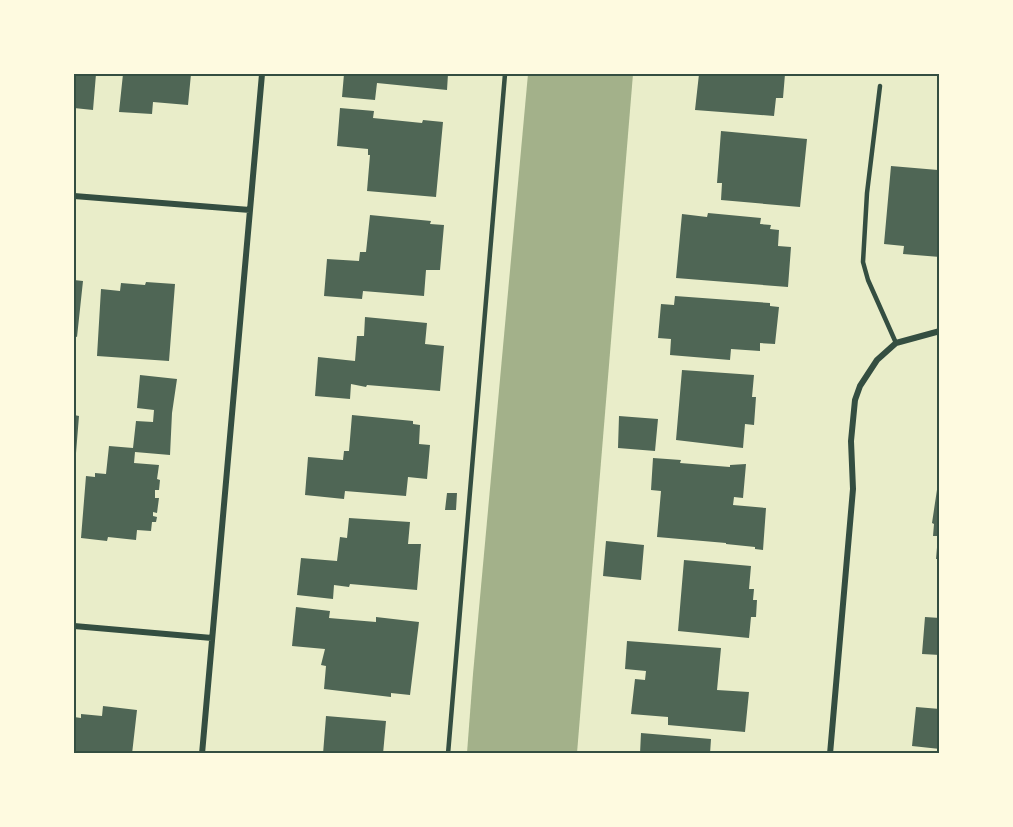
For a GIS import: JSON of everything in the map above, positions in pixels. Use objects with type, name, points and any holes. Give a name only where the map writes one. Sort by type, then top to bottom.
[{"type":"street","points":[[202,753],[262,74]]},
{"type":"street","points":[[74,196],[250,210]]},
{"type":"street","points":[[830,753],[853,489],[851,441],[853,413],[860,386],[867,374],[877,360],[896,342],[939,332]]},
{"type":"street","points":[[74,626],[213,638]]},
{"type":"lane","points":[[448,753],[505,74]]},
{"type":"lane","points":[[880,86],[867,193],[863,262],[868,280],[896,342]]},
{"type":"shaded area","points":[[528,74],[633,74],[577,753],[467,753],[473,674]]},
{"type":"building","points":[[74,74],[96,74],[93,110],[74,108]]},
{"type":"building","points":[[123,74],[191,74],[188,105],[153,102],[152,114],[119,112]]},
{"type":"building","points":[[344,74],[448,74],[447,90],[377,83],[375,100],[342,97]]},
{"type":"building","points":[[699,74],[785,74],[783,98],[776,98],[774,116],[695,110]]},
{"type":"building","points":[[340,108],[374,111],[373,118],[422,123],[423,120],[443,122],[436,197],[367,191],[370,155],[368,155],[368,149],[337,146]]},
{"type":"building","points":[[721,131],[807,139],[800,207],[721,200],[722,183],[717,183]]},
{"type":"building","points":[[891,166],[938,170],[937,176],[940,176],[940,257],[903,254],[904,246],[884,244]]},
{"type":"building","points":[[708,213],[761,218],[760,224],[771,225],[770,229],[779,230],[778,246],[791,247],[788,287],[676,278],[682,214],[707,217]]},
{"type":"building","points":[[370,215],[431,221],[430,224],[444,225],[440,270],[426,270],[424,296],[363,291],[362,299],[324,296],[327,259],[359,261],[360,252],[366,252]]},
{"type":"building","points":[[74,280],[83,281],[77,337],[74,336]]},
{"type":"building","points":[[146,282],[175,284],[169,361],[97,356],[101,289],[120,291],[121,283],[145,285]]},
{"type":"building","points":[[675,296],[770,303],[770,306],[779,307],[775,344],[760,343],[760,351],[731,349],[730,360],[670,355],[671,339],[658,338],[661,304],[674,305]]},
{"type":"building","points":[[365,317],[427,323],[425,344],[444,346],[440,391],[367,385],[366,387],[351,384],[350,399],[315,396],[318,357],[355,361],[357,336],[364,336]]},
{"type":"building","points":[[682,370],[754,375],[752,397],[756,397],[754,425],[745,424],[743,448],[676,440]]},
{"type":"building","points":[[140,375],[177,379],[172,413],[170,455],[135,452],[134,463],[159,465],[157,479],[160,480],[159,490],[155,490],[155,498],[159,498],[157,513],[153,512],[153,516],[157,517],[156,522],[152,522],[151,531],[137,530],[136,540],[108,537],[107,541],[81,538],[86,476],[95,477],[95,473],[106,474],[109,446],[133,448],[136,421],[153,422],[154,410],[137,408]]},
{"type":"building","points":[[74,415],[79,416],[76,453],[74,453]]},
{"type":"building","points":[[352,415],[413,421],[413,424],[420,425],[419,444],[430,445],[427,479],[408,477],[406,496],[345,491],[344,499],[305,495],[308,457],[343,460],[344,451],[349,451]]},
{"type":"building","points":[[619,416],[658,419],[655,451],[618,448]]},
{"type":"building","points":[[653,458],[681,460],[680,463],[730,467],[730,465],[746,464],[743,498],[734,497],[733,505],[766,508],[763,550],[726,543],[657,537],[661,491],[651,490]]},
{"type":"building","points":[[938,483],[940,483],[940,559],[936,559],[938,536],[933,536],[934,524],[932,523]]},
{"type":"building","points":[[447,493],[457,493],[456,510],[445,510]]},
{"type":"building","points":[[349,518],[410,522],[408,544],[421,544],[417,590],[350,584],[349,587],[334,585],[333,599],[297,595],[301,558],[337,561],[340,537],[347,538]]},
{"type":"building","points":[[606,541],[644,545],[641,580],[603,576]]},
{"type":"building","points":[[684,560],[751,566],[749,589],[754,589],[753,600],[757,600],[756,617],[751,617],[749,638],[678,631]]},
{"type":"building","points":[[296,607],[330,611],[329,618],[376,622],[376,617],[419,622],[410,695],[391,693],[391,697],[324,689],[326,666],[321,665],[325,649],[292,646]]},
{"type":"building","points":[[925,617],[940,618],[940,655],[922,654]]},
{"type":"building","points":[[627,641],[721,648],[717,690],[749,692],[745,732],[668,725],[668,717],[631,714],[635,679],[645,680],[646,671],[625,669]]},
{"type":"building","points":[[103,706],[137,710],[132,754],[74,754],[74,717],[81,718],[81,714],[102,716]]},
{"type":"building","points":[[916,707],[940,709],[940,749],[912,746]]},
{"type":"building","points":[[326,716],[386,721],[383,754],[323,754]]},
{"type":"building","points":[[641,733],[711,739],[710,754],[640,754]]}]
